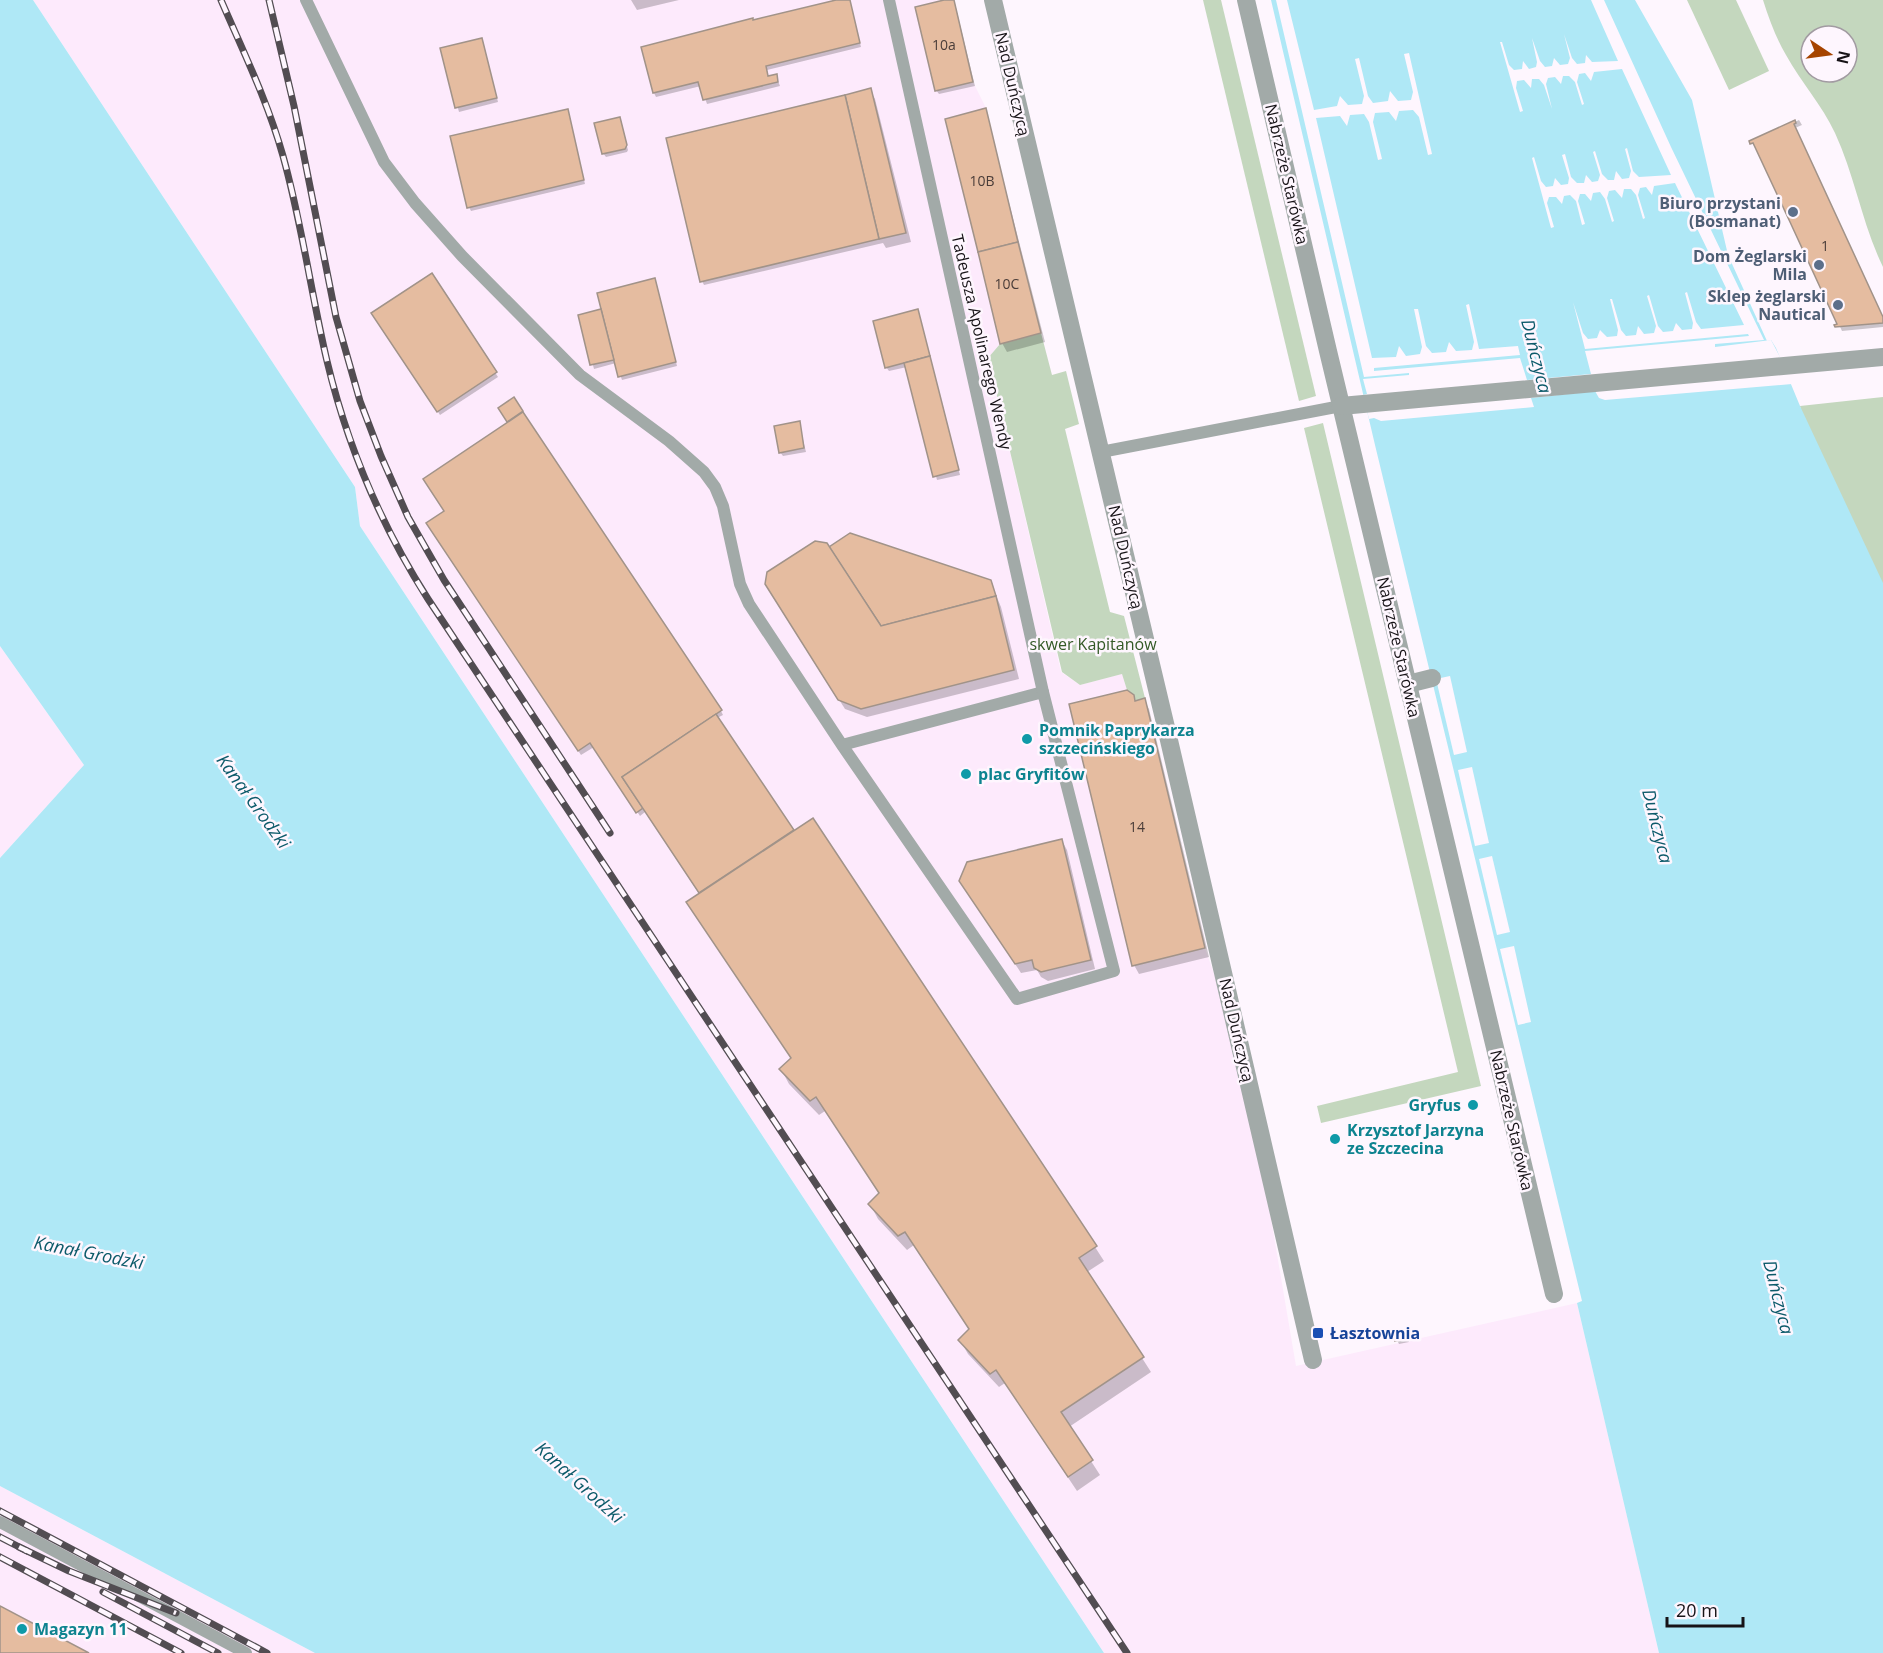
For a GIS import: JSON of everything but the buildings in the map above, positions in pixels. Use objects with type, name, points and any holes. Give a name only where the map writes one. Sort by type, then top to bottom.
[{"type":"street","name":"Nad Duńczycą","points":[[993,0],[1313,1359]]},
{"type":"street","name":"Nabrzeże Starówka","points":[[1246,0],[1554,1294]]},
{"type":"street","points":[[1341,406],[1883,357]]},
{"type":"street","points":[[1408,684],[1432,678]]},
{"type":"lane","points":[[306,0],[384,162],[415,203],[462,256],[580,375],[669,441],[704,472],[715,487],[723,506],[740,584],[749,603],[842,745],[1043,692]]},
{"type":"lane","name":"Tadeusza Apolinarego Wendy","points":[[842,745],[1017,999],[1114,971],[1043,692],[889,0]]},
{"type":"lane","points":[[1101,452],[1341,406]]},
{"type":"lane","points":[[0,1522],[246,1653]]},
{"type":"shaded area","points":[[33,0],[954,0],[973,82],[986,108],[1041,333],[1000,344],[988,358],[1061,672],[1080,685],[1122,674],[1127,690],[1145,698],[1205,948],[1244,1060],[1296,1366],[1577,1303],[1659,1653],[1104,1653],[360,526],[355,487]]},
{"type":"shaded area","points":[[0,646],[84,765],[0,858]]},
{"type":"shaded area","points":[[0,1486],[315,1653],[0,1653]]},
{"type":"green space","points":[[1203,0],[1221,0],[1316,396],[1299,401]]},
{"type":"green space","points":[[1687,0],[1736,0],[1769,71],[1729,90]]},
{"type":"green space","points":[[1763,0],[1883,0],[1883,267],[1869,234],[1842,149],[1824,113],[1805,84],[1859,84],[1859,24],[1799,24],[1799,76],[1782,49]]},
{"type":"green space","name":"skwer Kapitanów","points":[[1041,333],[1052,375],[1066,371],[1079,424],[1065,429],[1110,612],[1124,616],[1145,698],[1135,701],[1134,695],[1127,690],[1122,674],[1080,685],[1062,672],[988,358],[1000,344]]},
{"type":"green space","points":[[1883,397],[1883,715],[1800,406]]},
{"type":"green space","points":[[1323,423],[1481,1086],[1321,1123],[1317,1106],[1458,1072],[1304,428]]},
{"type":"water","name":"Kanał Grodzki","points":[[0,0],[33,0],[355,487],[360,526],[1104,1653],[315,1653],[0,1486],[0,858],[84,765],[0,646]]},
{"type":"water","name":"Duńczyca","points":[[1271,0],[1635,0],[1692,100],[1728,255],[1767,341],[1771,340],[1776,348],[1800,406],[1883,583],[1883,1653],[1659,1653],[1577,1303],[1582,1301],[1375,445]]},
{"type":"pier","points":[[1276,0],[1287,0],[1314,110],[1337,106],[1340,96],[1348,105],[1362,104],[1364,96],[1355,59],[1359,58],[1368,96],[1373,103],[1388,101],[1390,91],[1398,101],[1411,100],[1413,92],[1404,54],[1409,53],[1432,154],[1428,155],[1419,117],[1413,110],[1399,111],[1396,121],[1389,112],[1375,113],[1373,122],[1382,159],[1378,160],[1369,122],[1364,114],[1350,115],[1347,126],[1340,116],[1316,118],[1372,358],[1396,357],[1399,346],[1406,356],[1420,354],[1422,347],[1414,309],[1418,309],[1426,346],[1432,353],[1446,352],[1449,342],[1456,351],[1472,350],[1474,342],[1466,305],[1469,304],[1479,349],[1518,346],[1520,355],[1374,368],[1374,371],[1520,358],[1527,380],[1591,374],[1585,351],[1749,336],[1748,334],[1585,349],[1573,302],[1583,333],[1588,339],[1597,338],[1600,330],[1607,337],[1617,336],[1618,330],[1610,299],[1612,299],[1621,330],[1626,336],[1636,335],[1638,326],[1644,334],[1654,333],[1656,326],[1647,296],[1649,295],[1658,326],[1663,332],[1673,331],[1676,323],[1682,330],[1692,329],[1693,323],[1685,293],[1687,292],[1696,322],[1701,329],[1744,325],[1675,183],[1654,186],[1652,195],[1646,187],[1640,188],[1638,195],[1645,218],[1643,219],[1636,195],[1631,189],[1624,189],[1622,198],[1615,190],[1609,191],[1607,198],[1614,221],[1612,222],[1605,199],[1600,192],[1593,193],[1591,201],[1585,194],[1580,194],[1578,201],[1585,224],[1582,225],[1576,201],[1570,195],[1564,196],[1562,204],[1556,197],[1549,197],[1547,203],[1554,227],[1551,228],[1532,158],[1534,157],[1541,181],[1546,187],[1553,186],[1555,178],[1561,185],[1568,184],[1569,178],[1562,155],[1565,154],[1571,177],[1577,183],[1584,183],[1586,175],[1592,182],[1598,181],[1600,175],[1593,152],[1595,151],[1602,174],[1608,180],[1614,180],[1616,171],[1622,179],[1629,178],[1631,171],[1625,149],[1627,148],[1633,171],[1639,177],[1671,175],[1622,69],[1594,72],[1591,81],[1585,73],[1579,74],[1577,82],[1584,104],[1582,105],[1575,82],[1569,76],[1563,76],[1561,84],[1555,77],[1548,78],[1546,84],[1552,109],[1544,85],[1539,79],[1532,79],[1531,88],[1524,80],[1517,81],[1516,88],[1523,111],[1520,112],[1500,42],[1502,42],[1509,65],[1514,70],[1522,69],[1523,61],[1529,69],[1536,67],[1532,38],[1540,61],[1545,67],[1552,66],[1554,58],[1560,65],[1568,64],[1570,58],[1564,34],[1572,58],[1577,64],[1585,63],[1586,55],[1592,62],[1618,61],[1591,0],[1604,0],[1671,147],[1764,340],[1715,344],[1715,347],[1771,340],[1791,373],[1788,374],[1792,384],[1605,400],[1599,398],[1595,391],[1531,398],[1534,407],[1381,421],[1374,418],[1369,419],[1363,395],[1367,394],[1363,379],[1409,375],[1409,373],[1364,377]]},
{"type":"pier","points":[[1450,676],[1467,752],[1454,755],[1436,679]]},
{"type":"pier","points":[[1472,767],[1489,843],[1475,846],[1458,770]]},
{"type":"pier","points":[[1492,856],[1510,932],[1497,935],[1479,859]]},
{"type":"pier","points":[[1514,946],[1531,1022],[1518,1025],[1500,949]]},
{"type":"railway","points":[[221,0],[263,96],[283,156],[296,207],[327,361],[345,424],[368,485],[411,572],[1127,1653]]},
{"type":"railway","points":[[269,0],[294,106],[336,317],[360,401],[381,456],[408,517],[444,580],[610,833]]},
{"type":"railway","points":[[0,1511],[267,1653]]},
{"type":"railway","points":[[0,1537],[27,1551]]},
{"type":"railway","points":[[19,1547],[69,1571],[176,1613]]},
{"type":"railway","points":[[0,1557],[181,1653]]},
{"type":"railway","points":[[103,1592],[218,1653]]},
{"type":"place","name":"Biuro przystani (Bosmanat)","points":[[1793,212]]},
{"type":"place","name":"Dom Żeglarski Mila","points":[[1819,265]]},
{"type":"place","name":"Sklep żeglarski Nautical","points":[[1838,305]]},
{"type":"place","name":"Pomnik Paprykarza szczecińskiego","points":[[1027,739]]},
{"type":"place","name":"plac Gryfitów","points":[[966,774]]},
{"type":"place","name":"Gryfus","points":[[1473,1105]]},
{"type":"place","name":"Krzysztof Jarzyna ze Szczecina","points":[[1335,1139]]},
{"type":"place","name":"Łasztownia","points":[[1318,1333]]},
{"type":"place","name":"Magazyn 11","points":[[22,1629]]}]
